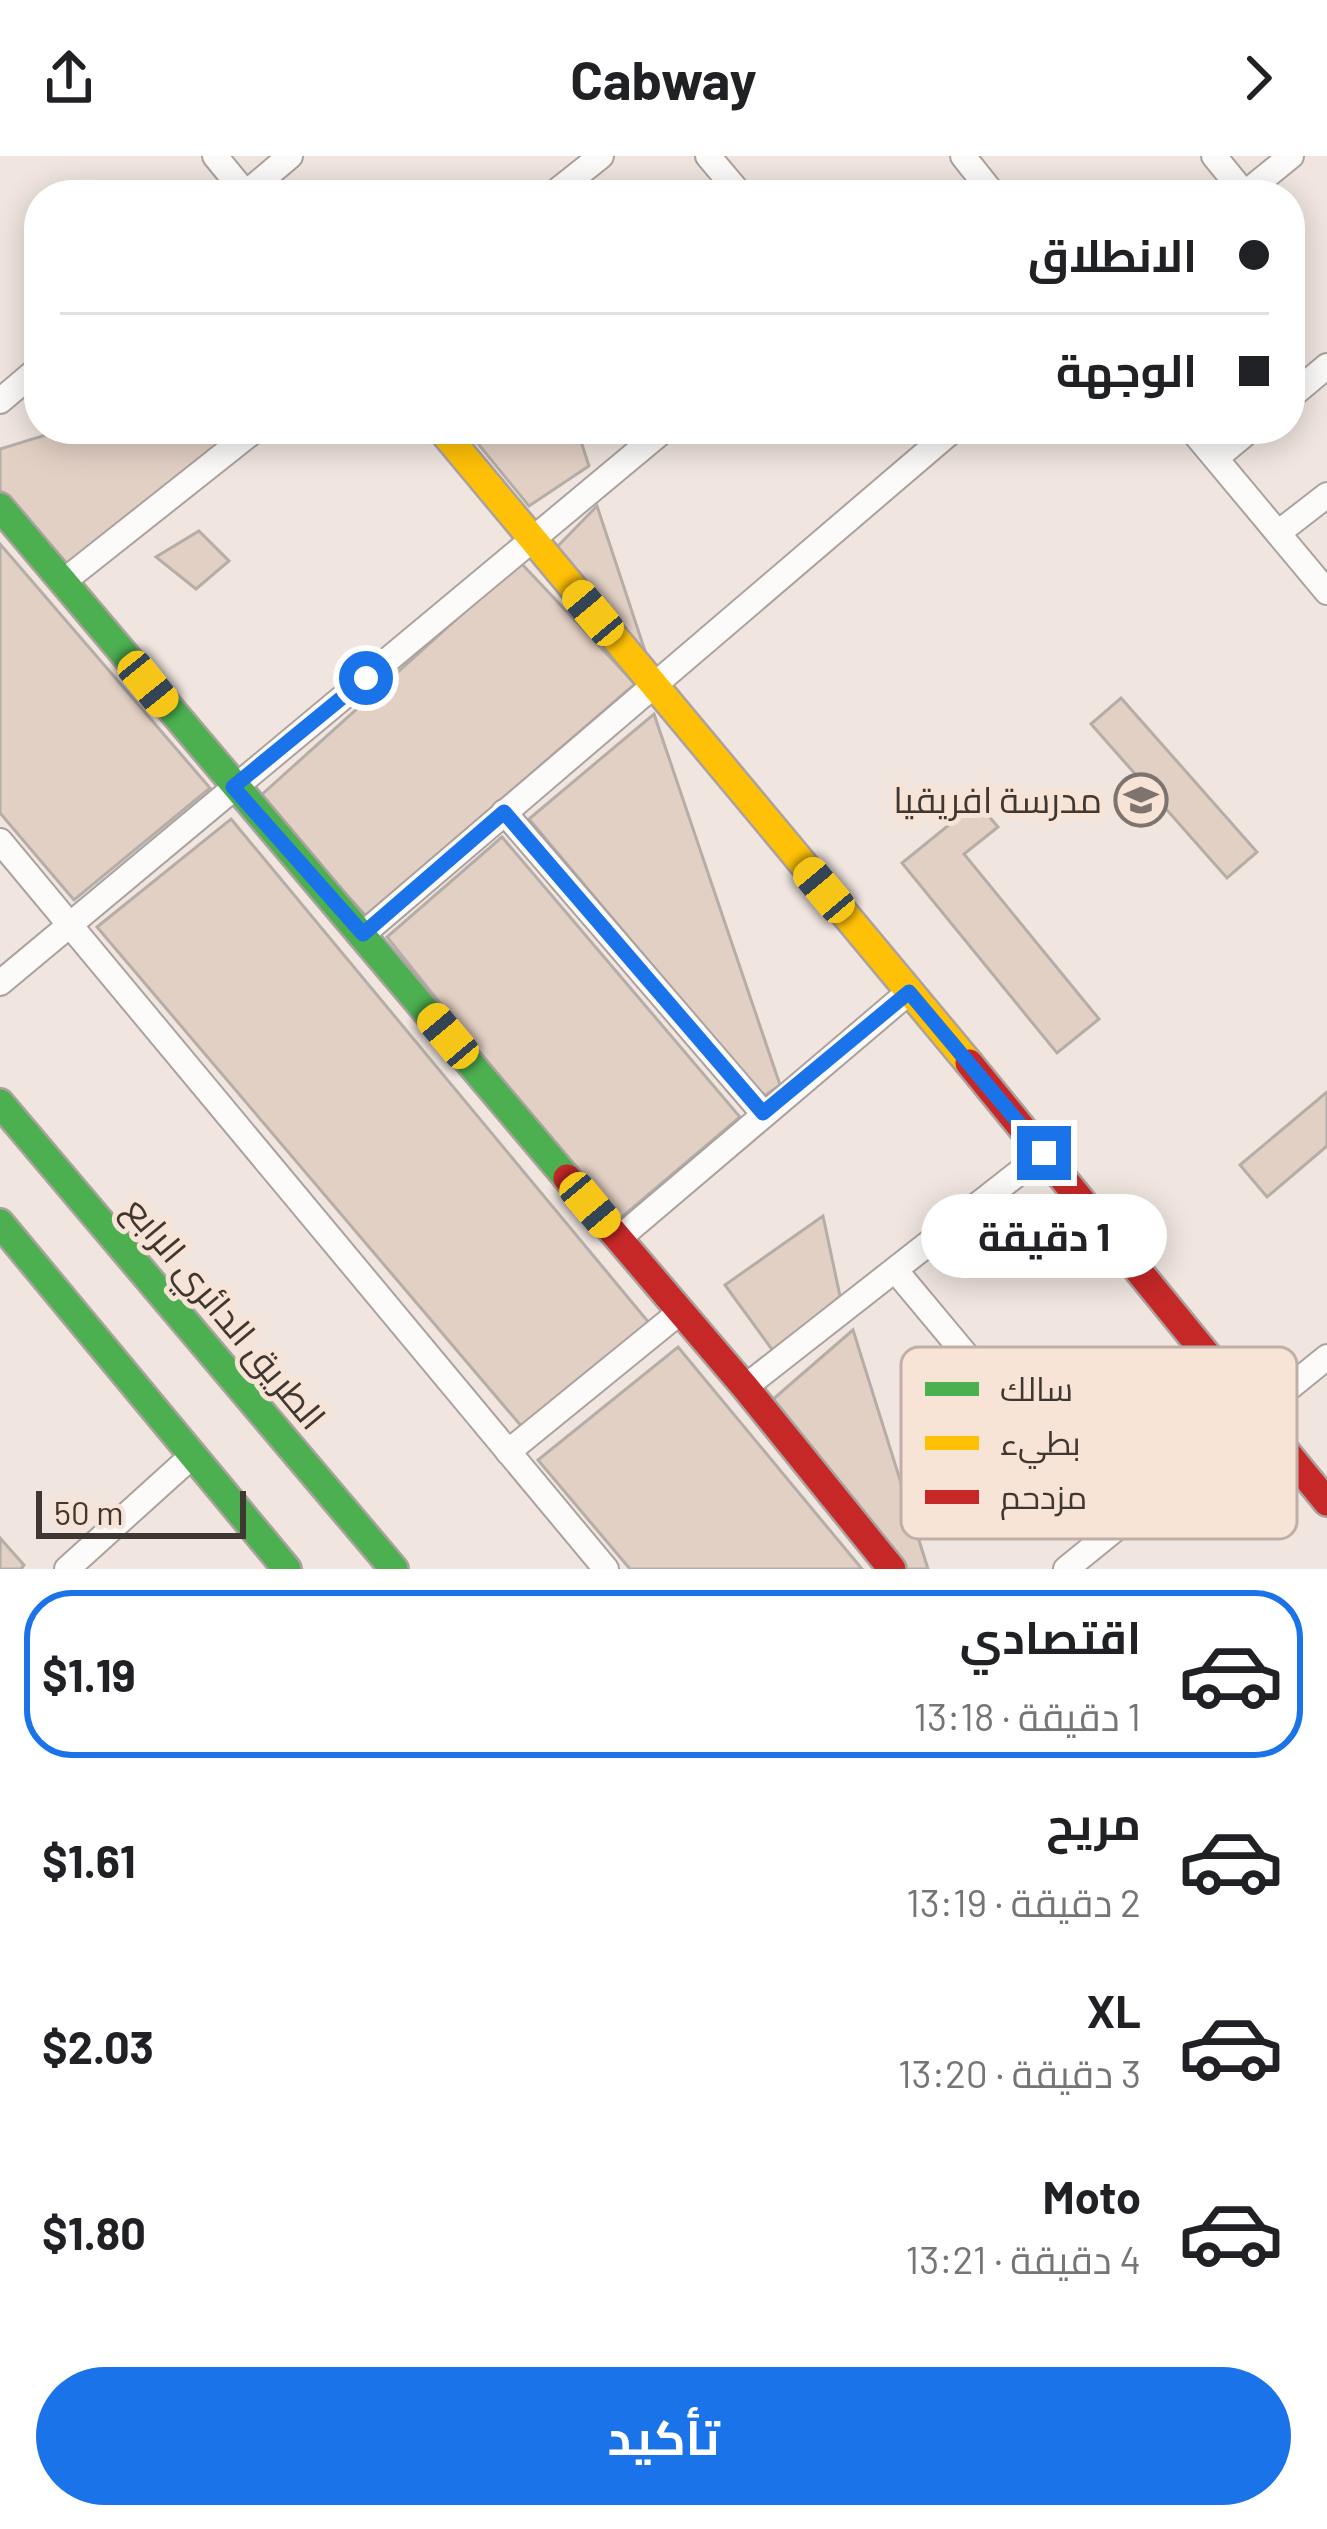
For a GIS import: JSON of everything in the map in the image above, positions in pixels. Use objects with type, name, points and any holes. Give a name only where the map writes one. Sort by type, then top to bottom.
[{"type":"street","points":[[215,156],[235,180]]},
{"type":"street","points":[[262,180],[290,156]]},
{"type":"street","points":[[571,180],[601,156]]},
{"type":"street","points":[[708,156],[728,180]]},
{"type":"street","points":[[963,156],[982,180]]},
{"type":"street","points":[[1214,156],[1233,180]]},
{"type":"street","points":[[1261,180],[1291,156]]},
{"type":"street","points":[[0,401],[24,381]]},
{"type":"street","points":[[64,581],[237,444]]},
{"type":"street","points":[[453,444],[1201,1347]]},
{"type":"street","points":[[0,983],[647,444]]},
{"type":"street","points":[[363,934],[933,444]]},
{"type":"street","points":[[1203,444],[1327,592]]},
{"type":"street","points":[[1216,458],[1233,444]]},
{"type":"street","points":[[1278,533],[1327,495]]},
{"type":"street","points":[[0,507],[745,1388],[892,1569]]},
{"type":"street","points":[[504,812],[763,1113]]},
{"type":"street","points":[[0,841],[606,1569]]},
{"type":"street","points":[[618,1239],[909,992]]},
{"type":"street","name":"الطريق الدائري الرابع","points":[[0,1103],[394,1569]]},
{"type":"street","points":[[745,1388],[1044,1153]]},
{"type":"street","points":[[0,1222],[286,1569]]},
{"type":"street","points":[[896,1271],[959,1347]]},
{"type":"street","points":[[508,1452],[680,1312]]},
{"type":"street","points":[[1297,1382],[1327,1357]]},
{"type":"street","points":[[67,1569],[192,1456]]},
{"type":"street","points":[[1297,1465],[1327,1502]]},
{"type":"street","points":[[1066,1569],[1101,1539]]},
{"type":"building","points":[[24,442],[221,444],[68,566],[0,490],[0,449]]},
{"type":"building","points":[[478,444],[582,444],[589,466],[529,506]]},
{"type":"building","points":[[597,506],[648,660],[555,549]]},
{"type":"building","points":[[199,531],[229,561],[196,589],[156,557]]},
{"type":"building","points":[[0,544],[210,788],[74,900],[0,813]]},
{"type":"building","points":[[520,562],[635,684],[366,916],[258,798]]},
{"type":"building","points":[[1121,698],[1257,852],[1227,878],[1091,724]]},
{"type":"building","points":[[654,714],[780,1085],[763,1097],[529,819]]},
{"type":"building","points":[[977,802],[998,827],[964,854],[1099,1019],[1057,1053],[902,863]]},
{"type":"building","points":[[231,819],[650,1324],[522,1427],[97,927]]},
{"type":"building","points":[[502,837],[740,1117],[616,1222],[387,937]]},
{"type":"building","points":[[1327,1092],[1327,1146],[1267,1197],[1240,1165]]},
{"type":"building","points":[[823,1216],[840,1296],[776,1355],[725,1285]]},
{"type":"building","points":[[853,1330],[901,1483],[901,1539],[919,1539],[928,1569],[903,1569],[771,1401]]},
{"type":"building","points":[[678,1347],[862,1569],[630,1569],[538,1460]]},
{"type":"building","points":[[0,1538],[24,1565],[21,1569],[0,1569]]},
{"type":"traffic: fast","points":[[0,507],[567,1178]]},
{"type":"traffic: fast","points":[[0,1103],[394,1569]]},
{"type":"traffic: fast","points":[[0,1223],[287,1569]]},
{"type":"traffic: slow","points":[[453,444],[969,1063]]},
{"type":"traffic: jam","points":[[969,1063],[1201,1347]]},
{"type":"traffic: jam","points":[[567,1178],[892,1569]]},
{"type":"traffic: jam","points":[[1297,1465],[1327,1502]]},
{"type":"place","name":"مدرسة افريقيا","points":[[1141,800]]},
{"type":"route","points":[[366,678],[233,787],[363,934],[504,812],[763,1113],[909,992],[1044,1153]]}]
